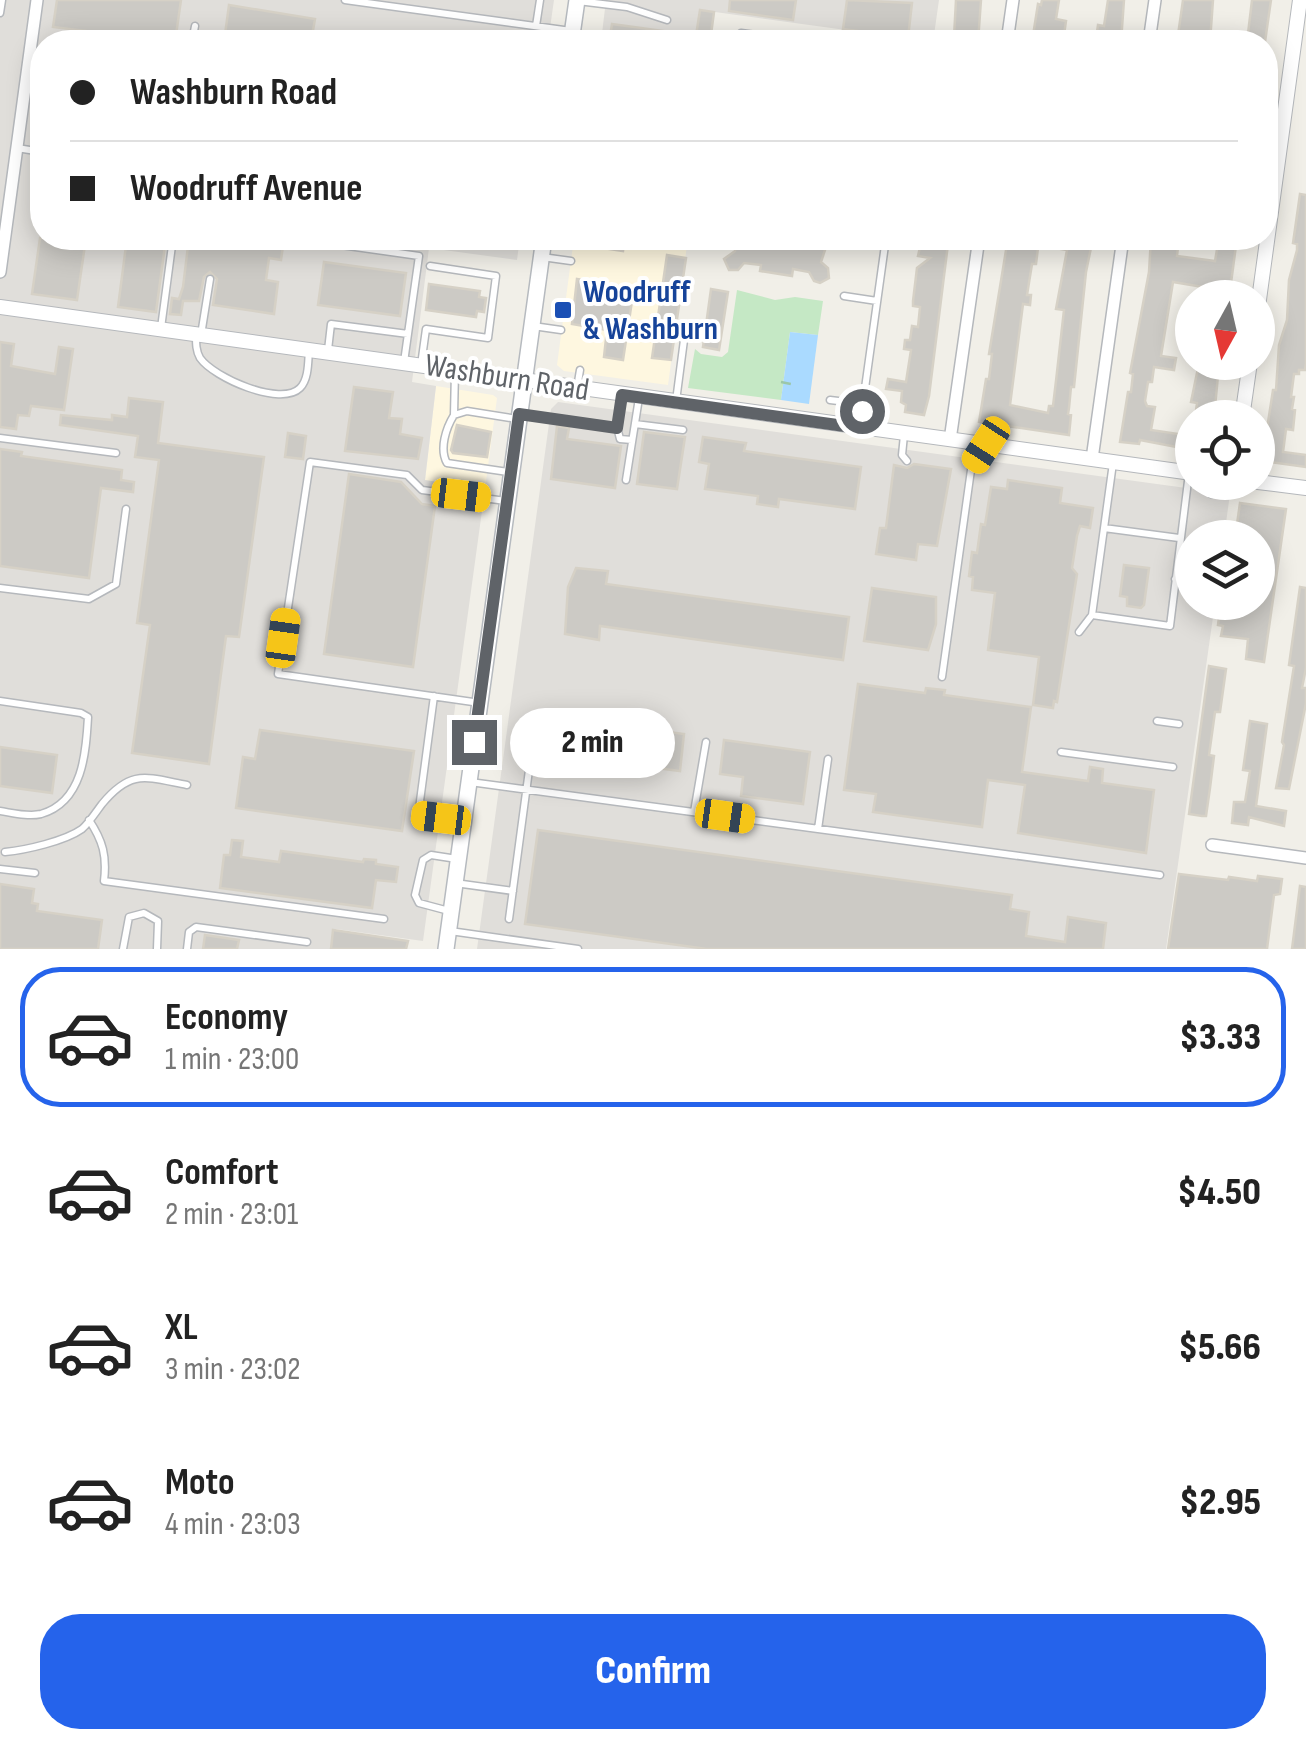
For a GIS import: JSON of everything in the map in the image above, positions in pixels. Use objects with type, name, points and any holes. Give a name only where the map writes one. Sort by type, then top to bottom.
[{"type":"main road","points":[[573,30],[576,1]]},
{"type":"main road","points":[[446,949],[542,250]]},
{"type":"street","points":[[37,0],[37,30]]},
{"type":"street","points":[[1008,30],[1012,0]]},
{"type":"street","points":[[1151,30],[1155,0]]},
{"type":"street","points":[[1278,161],[1300,0]]},
{"type":"street","points":[[0,272],[30,84]]},
{"type":"street","points":[[950,440],[977,250]]},
{"type":"street","points":[[1092,459],[1120,250]]},
{"type":"street","points":[[1262,280],[1266,250]]},
{"type":"street","name":"Washburn Road","points":[[0,307],[1175,470]]},
{"type":"street","points":[[1275,484],[1306,488]]},
{"type":"street","points":[[1212,845],[1306,858]]},
{"type":"lane","points":[[0,13],[2,0]]},
{"type":"lane","points":[[345,0],[549,30]]},
{"type":"lane","points":[[536,26],[540,0]]},
{"type":"lane","points":[[576,1],[627,7],[667,20]]},
{"type":"lane","points":[[194,30],[195,26]]},
{"type":"lane","points":[[17,148],[30,150]]},
{"type":"lane","points":[[161,329],[172,250]]},
{"type":"lane","points":[[376,250],[419,256],[404,363]]},
{"type":"lane","points":[[859,428],[884,250]]},
{"type":"lane","points":[[541,257],[571,261]]},
{"type":"lane","points":[[421,365],[426,329],[488,338],[496,276],[430,266]]},
{"type":"lane","points":[[210,278],[197,354],[207,366],[237,386],[288,394],[298,390],[304,381],[309,350]]},
{"type":"lane","points":[[844,296],[877,301]]},
{"type":"lane","points":[[327,352],[331,324],[408,334]]},
{"type":"lane","points":[[531,326],[561,330]]},
{"type":"lane","points":[[676,402],[684,340]]},
{"type":"lane","points":[[455,370],[454,415],[443,457],[447,463],[511,472]]},
{"type":"lane","points":[[577,389],[580,370]]},
{"type":"lane","points":[[632,440],[620,439],[617,428],[636,380]]},
{"type":"lane","points":[[626,480],[634,424],[631,397]]},
{"type":"lane","points":[[830,400],[862,404]]},
{"type":"lane","points":[[454,415],[467,411],[617,428]]},
{"type":"lane","points":[[634,424],[684,430]]},
{"type":"lane","points":[[904,434],[902,455],[907,461]]},
{"type":"lane","points":[[0,438],[116,453]]},
{"type":"lane","points":[[942,677],[970,470],[986,445]]},
{"type":"lane","points":[[480,703],[278,674],[310,462],[407,475],[422,490],[507,501]]},
{"type":"lane","points":[[1079,632],[1092,615],[1113,462]]},
{"type":"lane","points":[[0,588],[89,599],[116,584],[126,510]]},
{"type":"lane","points":[[1104,528],[1175,537]]},
{"type":"lane","points":[[1092,615],[1170,626],[1175,579]]},
{"type":"lane","points":[[434,696],[418,816],[463,821]]},
{"type":"lane","points":[[0,701],[81,713],[88,718],[86,754],[78,783],[61,802],[42,814],[0,811]]},
{"type":"lane","points":[[509,919],[536,718]]},
{"type":"lane","points":[[1157,721],[1179,724]]},
{"type":"lane","points":[[694,812],[706,742]]},
{"type":"lane","points":[[1061,752],[1173,767]]},
{"type":"lane","points":[[818,829],[828,759]]},
{"type":"lane","points":[[6,852],[26,850],[82,829],[120,784],[132,779],[187,785]]},
{"type":"lane","points":[[469,782],[1160,876]]},
{"type":"lane","points":[[89,820],[102,839],[104,881],[384,918]]},
{"type":"lane","points":[[451,911],[426,906],[415,895],[422,860],[431,855],[458,859]]},
{"type":"lane","points":[[0,868],[35,874]]},
{"type":"lane","points":[[455,883],[512,890]]},
{"type":"lane","points":[[123,949],[129,917],[144,914],[158,921],[157,949]]},
{"type":"lane","points":[[187,949],[190,932],[196,926],[307,942]]},
{"type":"lane","points":[[448,931],[578,949]]},
{"type":"path","points":[[781,382],[791,384]]},
{"type":"shaded area","points":[[0,0],[554,0],[550,30],[30,30],[30,250],[429,250],[412,382],[436,386],[425,480],[485,489],[423,941],[336,929],[333,949],[0,949]]},
{"type":"shaded area","points":[[606,0],[939,0],[935,30],[846,30],[715,12],[712,30],[602,30]]},
{"type":"shaded area","points":[[444,250],[518,250],[517,260]]},
{"type":"shaded area","points":[[572,250],[686,250],[668,385],[564,371],[557,365]]},
{"type":"shaded area","points":[[436,386],[497,398],[485,489],[425,481]]},
{"type":"shaded area","points":[[558,402],[1175,486],[1175,500],[1229,500],[1226,520],[1175,520],[1175,620],[1213,620],[1166,949],[477,949],[551,409]]},
{"type":"green space","points":[[737,290],[775,300],[795,297],[823,301],[818,335],[790,332],[781,400],[688,388],[695,349],[701,354],[722,357],[728,352]]},
{"type":"water","points":[[790,332],[818,335],[809,404],[781,400]]},
{"type":"building","points":[[57,0],[181,0],[177,30],[53,27]]},
{"type":"building","points":[[730,0],[796,0],[793,20],[729,11]]},
{"type":"building","points":[[847,0],[912,3],[909,30],[843,29]]},
{"type":"building","points":[[956,0],[981,0],[979,30],[954,30]]},
{"type":"building","points":[[1042,0],[1059,0],[1056,19],[1066,21],[1065,30],[1034,30],[1038,4]]},
{"type":"building","points":[[1108,0],[1124,0],[1122,30],[1097,30],[1098,25],[1104,26]]},
{"type":"building","points":[[1183,0],[1213,0],[1211,30],[1179,30]]},
{"type":"building","points":[[1252,0],[1271,0],[1267,30],[1248,30]]},
{"type":"building","points":[[229,5],[315,19],[313,30],[226,30]]},
{"type":"building","points":[[700,10],[714,12],[712,30],[697,30]]},
{"type":"building","points":[[612,24],[656,30],[611,30]]},
{"type":"building","points":[[1300,194],[1306,195],[1306,363],[1305,370],[1294,374],[1293,430],[1286,429],[1283,452],[1306,455],[1306,467],[1275,463],[1275,400],[1271,400],[1297,250],[1293,243]]},
{"type":"building","points":[[38,250],[84,250],[77,300],[32,294]]},
{"type":"building","points":[[125,250],[164,250],[156,312],[118,307]]},
{"type":"building","points":[[188,250],[282,250],[281,260],[269,258],[266,280],[278,282],[274,314],[213,305],[217,279],[210,272],[204,277],[199,301],[183,301],[181,315],[170,314],[172,298],[179,299]]},
{"type":"building","points":[[825,250],[821,262],[828,268],[829,278],[820,283],[809,272],[793,269],[792,276],[760,271],[761,265],[744,263],[738,270],[729,270],[724,259],[735,251]]},
{"type":"building","points":[[919,250],[947,250],[924,415],[905,412],[902,391],[886,389],[888,379],[906,382],[911,350],[904,349],[905,340],[910,340],[912,326],[918,327],[920,307],[913,306],[917,268],[930,258],[918,256]]},
{"type":"building","points":[[1006,250],[1038,250],[1027,295],[1031,295],[1030,305],[1023,304],[1010,405],[1048,413],[1049,406],[1053,406],[1056,381],[1064,310],[1056,309],[1067,250],[1091,250],[1071,387],[1069,435],[979,422],[989,379],[989,354]]},
{"type":"building","points":[[1150,250],[1178,250],[1177,256],[1215,261],[1217,250],[1235,250],[1231,280],[1173,282],[1161,356],[1175,358],[1174,370],[1154,367],[1145,401],[1147,406],[1155,407],[1151,430],[1175,434],[1175,447],[1140,440],[1139,444],[1120,442],[1131,392],[1130,373]]},
{"type":"building","points":[[667,255],[686,258],[671,360],[652,358]]},
{"type":"building","points":[[324,262],[406,273],[400,316],[318,305]]},
{"type":"building","points":[[577,279],[634,288],[623,360],[604,357],[607,330],[572,324]]},
{"type":"building","points":[[429,284],[480,291],[479,297],[486,298],[484,312],[477,311],[476,317],[426,310]]},
{"type":"building","points":[[711,289],[728,292],[719,350],[703,347]]},
{"type":"building","points":[[0,342],[14,344],[11,366],[55,374],[59,347],[73,349],[64,410],[31,406],[29,416],[18,415],[16,429],[0,427]]},
{"type":"building","points":[[1196,380],[1218,380],[1216,400],[1191,400]]},
{"type":"building","points":[[354,387],[393,392],[389,418],[402,419],[400,434],[422,438],[418,459],[345,451]]},
{"type":"building","points":[[129,398],[163,402],[158,443],[264,457],[239,637],[226,636],[209,764],[132,753],[150,625],[137,623],[159,460],[135,457],[138,436],[60,425],[61,415],[112,420],[112,415],[127,417]]},
{"type":"building","points":[[457,425],[491,432],[487,457],[453,453]]},
{"type":"building","points":[[557,426],[569,428],[567,439],[621,446],[615,488],[551,479]]},
{"type":"building","points":[[644,432],[685,437],[677,489],[637,484]]},
{"type":"building","points":[[288,433],[306,436],[303,459],[285,457]]},
{"type":"building","points":[[703,437],[746,443],[744,451],[861,467],[855,509],[779,499],[778,507],[757,504],[758,496],[705,489],[709,464],[699,462]]},
{"type":"building","points":[[0,449],[22,452],[21,456],[122,470],[121,480],[134,482],[133,492],[101,488],[89,578],[0,566]]},
{"type":"building","points":[[914,464],[951,469],[937,546],[918,544],[916,560],[876,554],[880,528],[886,528],[894,465],[907,468]]},
{"type":"building","points":[[349,474],[401,482],[422,504],[435,506],[413,667],[324,654]]},
{"type":"building","points":[[1008,480],[1062,488],[1060,503],[1093,508],[1090,528],[1080,526],[1077,536],[1072,568],[1077,574],[1053,708],[1033,705],[1039,657],[988,650],[995,593],[972,590],[973,577],[969,576],[972,552],[977,553],[981,524],[985,525],[991,487],[1007,489]]},
{"type":"building","points":[[1240,503],[1286,509],[1275,586],[1275,520],[1238,520]]},
{"type":"building","points":[[1124,565],[1149,568],[1141,608],[1127,606],[1127,597],[1120,596]]},
{"type":"building","points":[[576,568],[608,571],[606,584],[849,617],[843,660],[600,626],[599,640],[565,634],[568,587]]},
{"type":"building","points":[[1300,587],[1306,588],[1306,668],[1302,688],[1306,688],[1306,703],[1289,789],[1276,788],[1294,666],[1289,665]]},
{"type":"building","points":[[872,588],[936,597],[936,624],[928,650],[864,641]]},
{"type":"building","points":[[1219,620],[1270,620],[1264,662],[1246,659],[1248,639],[1221,636],[1223,626],[1218,625]]},
{"type":"building","points":[[1209,666],[1226,669],[1209,755],[1214,756],[1206,816],[1202,816],[1189,814]]},
{"type":"building","points":[[858,684],[925,693],[926,688],[945,690],[944,695],[1031,707],[1022,772],[1088,781],[1090,767],[1103,769],[1102,783],[1154,790],[1146,853],[1018,833],[1025,785],[988,780],[982,827],[873,812],[876,794],[844,790]]},
{"type":"building","points":[[545,715],[684,734],[680,771],[540,753]]},
{"type":"building","points":[[1250,721],[1267,724],[1256,806],[1286,811],[1284,826],[1249,817],[1248,825],[1232,823],[1234,802],[1245,802],[1250,771],[1243,770]]},
{"type":"building","points":[[260,730],[414,751],[402,831],[236,808],[243,757],[255,759]]},
{"type":"building","points":[[724,740],[810,752],[803,804],[741,796],[743,777],[720,774]]},
{"type":"building","points":[[0,747],[57,755],[52,793],[0,786]]},
{"type":"building","points":[[538,830],[1012,895],[1010,909],[1029,912],[1026,936],[1065,942],[1068,917],[1106,923],[1103,949],[707,949],[525,924]]},
{"type":"building","points":[[232,840],[243,841],[241,857],[279,862],[281,851],[363,862],[376,860],[376,864],[398,867],[396,882],[376,880],[372,908],[220,888],[224,855],[230,855]]},
{"type":"building","points":[[1179,874],[1228,880],[1229,877],[1257,881],[1258,876],[1282,879],[1280,894],[1274,895],[1267,949],[1168,949]]},
{"type":"building","points":[[0,884],[34,889],[32,903],[38,904],[37,911],[102,920],[98,949],[0,949]]},
{"type":"building","points":[[1300,886],[1306,887],[1306,949],[1292,949]]},
{"type":"building","points":[[333,930],[408,941],[406,949],[331,949]]},
{"type":"building","points":[[205,935],[239,940],[237,949],[203,949]]},
{"type":"place","name":"Woodruff & Washburn","points":[[563,310]]},
{"type":"route","points":[[474,742],[519,414],[617,428],[622,395],[859,428],[862,411]]}]
